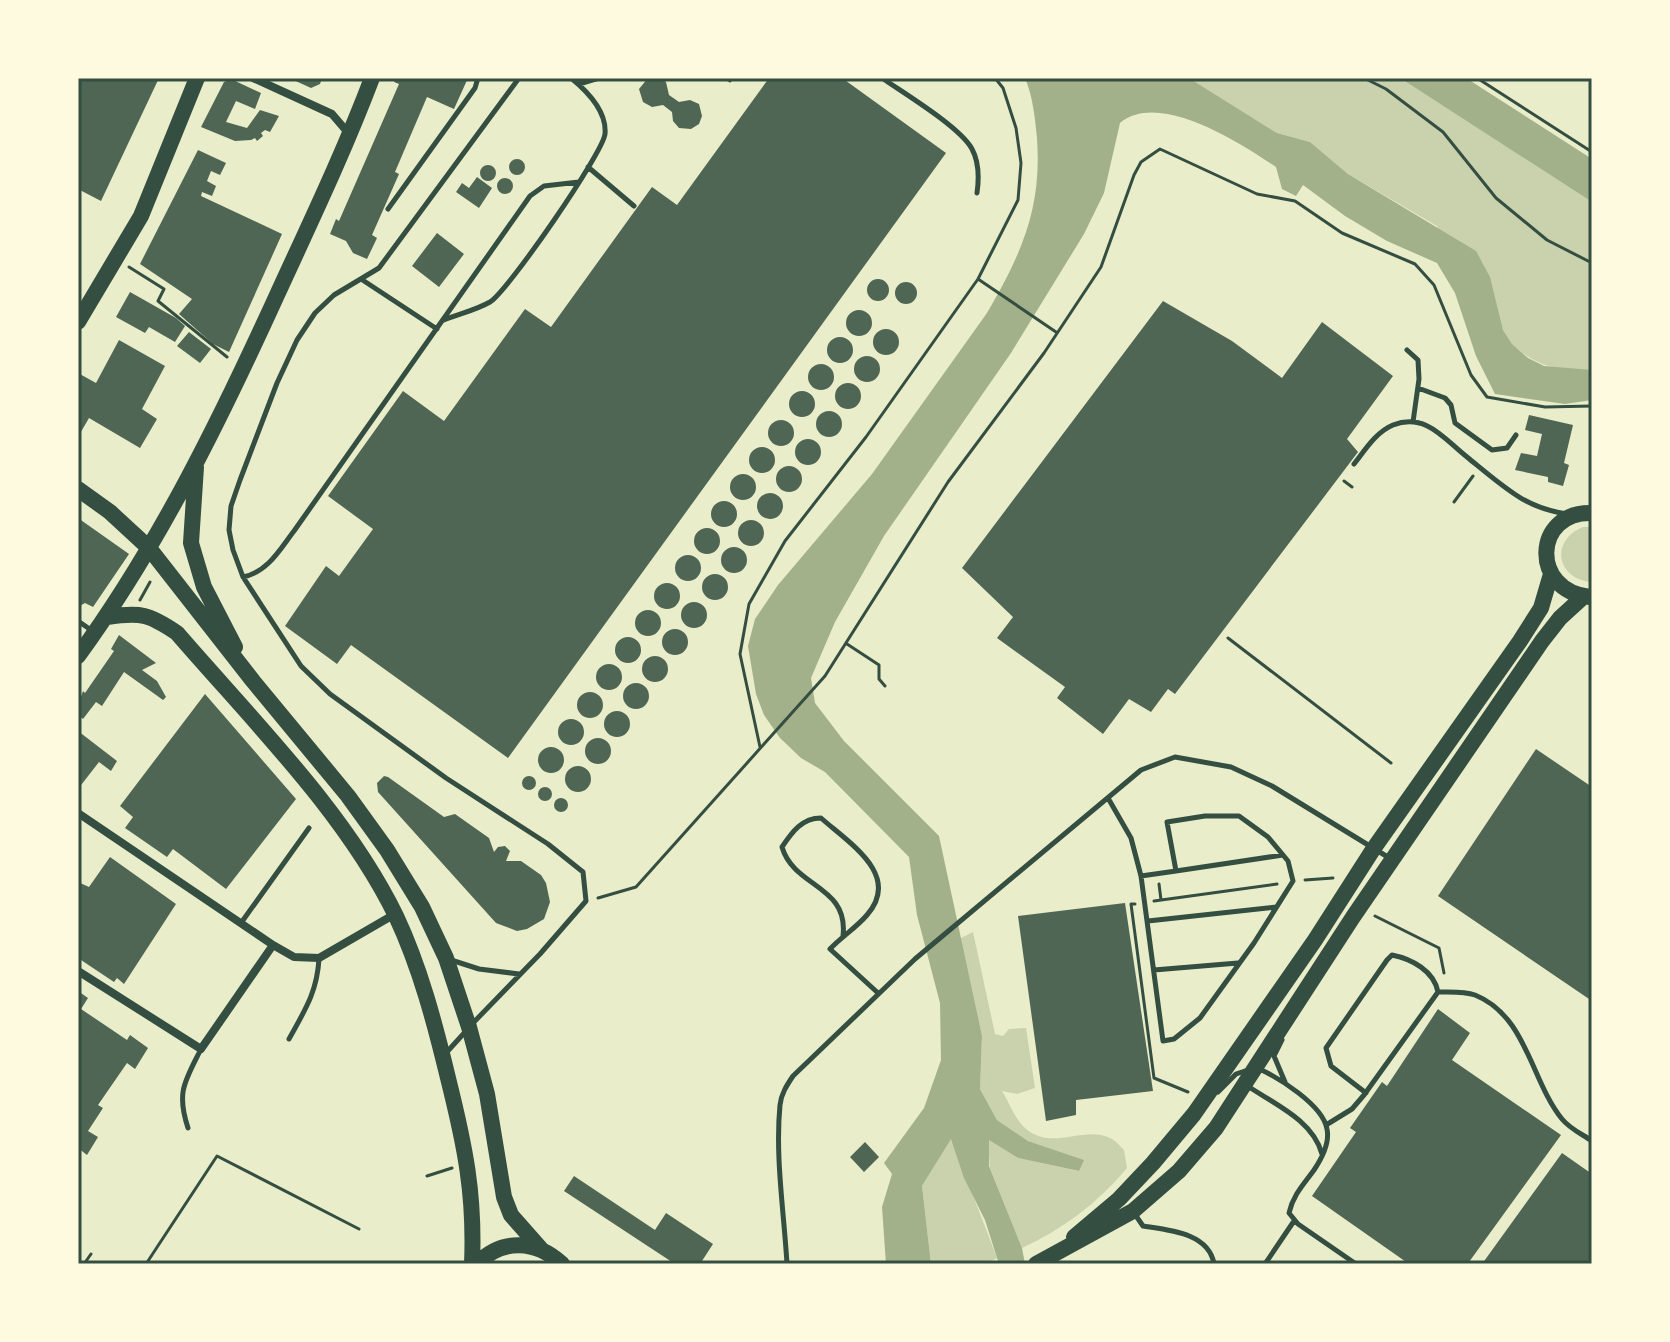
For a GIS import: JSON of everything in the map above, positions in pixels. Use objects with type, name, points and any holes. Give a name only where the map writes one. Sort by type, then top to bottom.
[{"type":"main road","points":[[78,322],[141,216],[197,78]]},
{"type":"main road","points":[[78,656],[107,617],[197,462],[312,219],[372,78]]},
{"type":"main road","points":[[197,462],[191,543],[204,587],[253,681]]},
{"type":"main road","points":[[78,489],[110,512],[149,548],[348,796],[387,850],[422,907],[446,958],[487,1094],[504,1197],[511,1215],[552,1256]]},
{"type":"main road","points":[[1588,597],[1574,595],[1557,583],[1546,556],[1550,536],[1563,520],[1573,515],[1592,513]]},
{"type":"main road","points":[[1042,1261],[1133,1211],[1179,1171],[1216,1128],[1236,1074],[1374,848],[1541,608],[1551,574]]},
{"type":"main road","points":[[1042,1261],[1119,1199],[1153,1163],[1204,1099],[1236,1074],[1257,1068],[1312,978],[1542,641],[1560,618],[1588,597]]},
{"type":"main road","points":[[107,617],[143,614],[154,617],[177,633],[323,802],[371,872],[395,914],[413,959],[443,1057],[470,1175],[474,1264]]},
{"type":"main road","points":[[474,1264],[508,1246],[528,1245],[570,1264]]},
{"type":"street","points":[[253,78],[332,114],[350,135]]},
{"type":"street","points":[[78,813],[294,957],[319,958],[395,914]]},
{"type":"street","points":[[78,971],[201,1049],[273,945]]},
{"type":"lane","points":[[388,209],[475,88],[478,78]]},
{"type":"lane","points":[[443,1057],[586,901],[583,872],[330,694],[301,666],[243,577],[229,530],[231,506],[277,383],[297,340],[315,313],[334,295],[379,268],[519,78]]},
{"type":"lane","points":[[443,321],[491,301],[511,282],[579,182],[605,136],[603,114],[571,78]]},
{"type":"lane","points":[[579,84],[599,78]]},
{"type":"lane","points":[[882,78],[962,136],[973,149],[977,164],[977,193]]},
{"type":"lane","points":[[588,167],[634,206]]},
{"type":"lane","points":[[243,577],[259,572],[270,563],[530,196],[544,186],[579,182]]},
{"type":"lane","points":[[361,279],[437,329]]},
{"type":"lane","points":[[1407,350],[1418,360],[1413,422]]},
{"type":"lane","points":[[1418,388],[1445,398],[1451,405],[1455,423],[1492,450],[1507,448],[1516,435]]},
{"type":"lane","points":[[1354,464],[1373,440],[1393,425],[1413,422],[1428,425],[1441,432],[1463,454],[1518,496],[1544,510],[1573,515]]},
{"type":"lane","points":[[78,621],[95,632]]},
{"type":"lane","points":[[787,1264],[780,1159],[780,1103],[785,1089],[811,1057],[915,959],[1141,770],[1175,757],[1231,767],[1272,786],[1392,859]]},
{"type":"lane","points":[[1108,798],[1131,838],[1141,876],[1163,1041],[1174,1039],[1200,1018],[1293,881],[1288,861],[1268,837],[1239,816],[1205,816],[1167,822],[1176,871]]},
{"type":"lane","points":[[843,936],[845,921],[841,907],[785,860],[782,847],[795,828],[810,818],[821,818],[874,866],[880,884],[877,900],[867,915],[830,949],[878,993]]},
{"type":"lane","points":[[241,923],[309,828]]},
{"type":"lane","points":[[1141,876],[1283,855]]},
{"type":"lane","points":[[1148,921],[1277,907]]},
{"type":"lane","points":[[1326,1125],[1352,1109],[1366,1093],[1438,992],[1437,983],[1417,964],[1404,957],[1392,955],[1326,1048],[1331,1066],[1366,1093]]},
{"type":"lane","points":[[289,1039],[313,995],[318,981],[319,958]]},
{"type":"lane","points":[[446,958],[479,969],[521,974]]},
{"type":"lane","points":[[1154,970],[1239,963]]},
{"type":"lane","points":[[1287,1085],[1274,1056],[1312,978]]},
{"type":"lane","points":[[1438,992],[1473,994],[1502,1014],[1515,1030],[1560,1116],[1592,1141]]},
{"type":"lane","points":[[188,1128],[181,1107],[181,1094],[201,1049]]},
{"type":"lane","points":[[1257,1068],[1287,1085],[1314,1107],[1326,1125],[1327,1142],[1322,1155],[1292,1200],[1289,1213],[1294,1221],[1356,1264]]},
{"type":"lane","points":[[1194,1114],[1236,1074],[1302,1123],[1318,1139],[1322,1155]]},
{"type":"lane","points":[[1133,1211],[1143,1226],[1166,1229],[1200,1241],[1209,1247],[1214,1264]]},
{"type":"lane","points":[[1265,1264],[1294,1221]]},
{"type":"path","points":[[725,78],[730,81]]},
{"type":"path","points":[[760,748],[740,654],[749,604],[785,541],[866,437],[978,279],[1018,200],[1021,163],[1016,128],[1003,88],[995,78]]},
{"type":"path","points":[[1364,78],[1386,89],[1443,132],[1496,198],[1547,240],[1592,263]]},
{"type":"path","points":[[1477,78],[1592,152]]},
{"type":"path","points":[[586,901],[636,887],[825,676],[948,482],[1044,353],[1101,267],[1141,162],[1160,149],[1257,194],[1295,201],[1342,233],[1415,264],[1434,285],[1471,375],[1487,397],[1545,407],[1592,406]]},
{"type":"path","points":[[116,258],[164,289],[158,301],[227,357]]},
{"type":"path","points":[[978,279],[1056,332]]},
{"type":"path","points":[[1344,481],[1352,487]]},
{"type":"path","points":[[1228,638],[1391,763]]},
{"type":"path","points":[[847,644],[879,665],[879,679],[885,686]]},
{"type":"path","points":[[1204,1099],[1154,1078],[1131,904],[1357,875]]},
{"type":"path","points":[[1372,914],[1439,948],[1447,992]]},
{"type":"path","points":[[146,1264],[217,1156],[359,1229]]},
{"type":"path","points":[[84,1264],[91,1254]]},
{"type":"shaded area","points":[[1025,78],[1189,78],[1277,133],[1310,142],[1348,174],[1476,251],[1490,277],[1503,330],[1512,344],[1528,358],[1544,366],[1592,370],[1592,400],[1565,404],[1495,394],[1476,356],[1455,293],[1437,263],[1387,241],[1345,216],[1303,185],[1296,196],[1282,189],[1276,167],[1200,124],[1178,116],[1156,113],[1137,114],[1120,123],[1104,193],[1084,234],[1011,353],[884,536],[835,622],[811,678],[815,703],[844,741],[939,836],[982,1036],[980,1089],[997,1120],[1028,1141],[1084,1160],[1079,1171],[1018,1158],[989,1140],[989,1166],[1022,1248],[1025,1264],[999,1264],[985,1220],[964,1178],[951,1139],[922,1186],[931,1264],[886,1264],[882,1207],[892,1174],[884,1163],[924,1108],[941,1060],[940,1003],[917,915],[909,857],[825,772],[801,758],[780,738],[764,715],[756,694],[748,646],[755,619],[778,585],[872,474],[987,313],[1020,250],[1033,208],[1038,163],[1032,100]]},
{"type":"shaded area","points":[[1189,78],[1400,78],[1592,202],[1592,370],[1549,366],[1522,352],[1512,344],[1437,226],[1348,174],[1310,142],[1277,133]]},
{"type":"shaded area","points":[[1400,78],[1466,78],[1592,159],[1592,202]]},
{"type":"shaded area","points":[[1583,527],[1592,527],[1591,582],[1570,574],[1562,558],[1565,541]]},
{"type":"shaded area","points":[[973,932],[995,1034],[1003,1036],[1009,1029],[1026,1028],[1035,1088],[1017,1094],[1002,1091],[1018,1120],[1035,1135],[1046,1138],[1089,1134],[1110,1138],[1124,1150],[1127,1168],[1079,1214],[1022,1248],[990,1168],[988,1139],[1018,1158],[1078,1171],[1083,1160],[1028,1141],[997,1120],[980,1089],[982,1036],[959,939]]},
{"type":"shaded area","points":[[951,1138],[997,1258],[986,1264],[931,1264],[922,1186]]},
{"type":"building","points":[[78,78],[159,78],[101,201],[78,189]]},
{"type":"building","points":[[289,78],[322,78],[320,84],[311,88]]},
{"type":"building","points":[[396,78],[468,78],[454,109],[427,97],[395,172],[399,174],[372,235],[377,238],[367,259],[353,253],[346,241],[330,234],[336,219],[339,221],[399,84],[394,82]]},
{"type":"building","points":[[648,78],[661,78],[666,82],[669,95],[679,102],[690,100],[699,104],[702,116],[699,124],[691,129],[679,128],[673,121],[672,112],[663,105],[652,107],[643,102],[639,89]]},
{"type":"building","points":[[769,78],[842,78],[946,153],[508,758],[351,645],[337,664],[285,626],[326,566],[339,576],[373,529],[328,496],[403,391],[444,421],[525,309],[551,327],[652,187],[677,205]]},
{"type":"building","points":[[231,79],[261,93],[255,109],[236,101],[226,122],[247,128],[260,110],[279,116],[270,132],[265,130],[257,141],[255,138],[235,141],[201,127],[224,82]]},
{"type":"building","points":[[198,150],[226,163],[220,175],[211,171],[207,181],[216,186],[212,196],[202,192],[201,196],[282,234],[229,352],[213,344],[179,314],[192,299],[140,264]]},
{"type":"building","points":[[514,159],[520,159],[525,167],[523,173],[514,175],[509,170],[509,164]]},
{"type":"building","points":[[485,165],[491,165],[496,173],[494,179],[485,181],[480,176],[480,170]]},
{"type":"building","points":[[477,177],[492,188],[479,208],[456,192],[462,183],[469,188]]},
{"type":"building","points":[[502,178],[508,178],[513,186],[511,192],[502,194],[497,189],[497,183]]},
{"type":"building","points":[[437,233],[464,254],[439,287],[412,266]]},
{"type":"building","points":[[878,279],[886,282],[889,290],[886,298],[878,301],[870,298],[867,290],[870,282]]},
{"type":"building","points":[[906,282],[914,285],[917,293],[914,301],[906,304],[898,301],[895,293],[898,285]]},
{"type":"building","points":[[130,292],[185,326],[175,342],[149,327],[145,333],[116,317]]},
{"type":"building","points":[[1163,301],[1232,341],[1282,378],[1322,322],[1393,376],[1347,439],[1358,452],[1175,694],[1168,689],[1151,712],[1129,699],[1103,734],[1057,698],[1065,687],[997,638],[1013,617],[962,568]]},
{"type":"building","points":[[859,310],[868,314],[872,323],[868,332],[859,336],[850,332],[846,323],[850,314]]},
{"type":"building","points":[[886,329],[895,333],[899,342],[895,351],[886,355],[877,351],[873,342],[877,333]]},
{"type":"building","points":[[189,332],[211,349],[200,363],[177,346]]},
{"type":"building","points":[[840,337],[849,341],[853,350],[849,359],[840,363],[831,359],[827,350],[831,341]]},
{"type":"building","points":[[119,340],[165,366],[142,409],[157,419],[140,448],[89,418],[78,437],[78,373],[96,383]]},
{"type":"building","points":[[867,356],[876,360],[880,369],[876,378],[867,382],[858,378],[854,369],[858,360]]},
{"type":"building","points":[[821,364],[830,368],[834,377],[830,386],[821,390],[812,386],[808,377],[812,368]]},
{"type":"building","points":[[848,383],[857,387],[861,396],[857,405],[848,409],[839,405],[835,396],[839,387]]},
{"type":"building","points":[[802,391],[811,395],[815,404],[811,413],[802,417],[793,413],[789,404],[793,395]]},
{"type":"building","points":[[829,411],[838,415],[842,424],[838,433],[829,437],[820,433],[816,424],[820,415]]},
{"type":"building","points":[[1529,415],[1573,425],[1564,463],[1569,465],[1563,486],[1548,482],[1548,477],[1515,470],[1521,453],[1537,456],[1542,434],[1525,430]]},
{"type":"building","points":[[781,420],[790,424],[794,433],[790,442],[781,446],[772,442],[768,433],[772,424]]},
{"type":"building","points":[[808,439],[817,443],[821,452],[817,461],[808,465],[799,461],[795,452],[799,443]]},
{"type":"building","points":[[762,447],[771,451],[775,460],[771,469],[762,473],[753,469],[749,460],[753,451]]},
{"type":"building","points":[[789,466],[798,470],[802,479],[798,488],[789,492],[780,488],[776,479],[780,470]]},
{"type":"building","points":[[743,474],[752,478],[756,487],[752,496],[743,500],[734,496],[730,487],[734,478]]},
{"type":"building","points":[[770,493],[779,497],[783,506],[779,515],[770,519],[761,515],[757,506],[761,497]]},
{"type":"building","points":[[724,501],[733,505],[737,514],[733,523],[724,527],[715,523],[711,514],[715,505]]},
{"type":"building","points":[[78,518],[129,554],[93,607],[85,603],[78,607]]},
{"type":"building","points":[[751,520],[760,524],[764,533],[760,542],[751,546],[742,542],[738,533],[742,524]]},
{"type":"building","points":[[707,528],[716,532],[720,541],[716,550],[707,554],[698,550],[694,541],[698,532]]},
{"type":"building","points":[[734,547],[743,551],[747,560],[743,569],[734,573],[725,569],[721,560],[725,551]]},
{"type":"building","points":[[688,555],[697,559],[701,568],[697,577],[688,581],[679,577],[675,568],[679,559]]},
{"type":"building","points":[[715,574],[724,578],[728,587],[724,596],[715,600],[706,596],[702,587],[706,578]]},
{"type":"building","points":[[667,583],[676,587],[680,596],[676,605],[667,609],[658,605],[654,596],[658,587]]},
{"type":"building","points":[[694,602],[703,606],[707,615],[703,624],[694,628],[685,624],[681,615],[685,606]]},
{"type":"building","points":[[648,610],[657,614],[661,623],[657,632],[648,636],[639,632],[635,623],[639,614]]},
{"type":"building","points":[[675,629],[684,633],[688,642],[684,651],[675,655],[666,651],[662,642],[666,633]]},
{"type":"building","points":[[119,635],[156,663],[142,670],[157,681],[166,697],[163,700],[124,672],[102,706],[96,702],[83,719],[78,715],[78,705],[83,691],[85,693],[114,651],[111,649]]},
{"type":"building","points":[[628,637],[637,641],[641,650],[637,659],[628,663],[619,659],[615,650],[619,641]]},
{"type":"building","points":[[655,656],[664,660],[668,669],[664,678],[655,682],[646,678],[642,669],[646,660]]},
{"type":"building","points":[[609,664],[618,668],[622,677],[618,686],[609,690],[600,686],[596,677],[600,668]]},
{"type":"building","points":[[636,683],[645,687],[649,696],[645,705],[636,709],[627,705],[623,696],[627,687]]},
{"type":"building","points":[[590,692],[599,696],[603,705],[599,714],[590,718],[581,714],[577,705],[581,696]]},
{"type":"building","points":[[205,694],[296,799],[226,889],[173,849],[167,857],[125,828],[133,817],[120,806]]},
{"type":"building","points":[[617,711],[626,715],[630,724],[626,733],[617,737],[608,733],[604,724],[608,715]]},
{"type":"building","points":[[571,719],[580,723],[584,732],[580,741],[571,745],[562,741],[558,732],[562,723]]},
{"type":"building","points":[[78,731],[117,761],[111,771],[99,762],[78,789]]},
{"type":"building","points":[[598,738],[607,742],[611,751],[607,760],[598,764],[589,760],[585,751],[589,742]]},
{"type":"building","points":[[551,747],[560,751],[564,760],[560,769],[551,773],[542,769],[538,760],[542,751]]},
{"type":"building","points":[[1536,749],[1592,787],[1592,1001],[1438,896]]},
{"type":"building","points":[[578,766],[587,770],[591,779],[587,788],[578,792],[569,788],[565,779],[569,770]]},
{"type":"building","points":[[384,776],[444,817],[455,814],[489,838],[494,852],[498,847],[505,846],[510,851],[506,861],[521,861],[541,875],[550,902],[544,919],[517,931],[496,923],[378,792],[377,783]]},
{"type":"building","points":[[529,776],[536,783],[529,790],[522,783]]},
{"type":"building","points":[[545,787],[552,794],[545,801],[538,794]]},
{"type":"building","points":[[561,798],[568,805],[561,812],[554,805]]},
{"type":"building","points":[[110,857],[176,904],[124,984],[117,978],[114,982],[78,958],[78,882],[89,887]]},
{"type":"building","points":[[1125,903],[1153,1091],[1076,1100],[1076,1115],[1046,1121],[1018,916]]},
{"type":"building","points":[[78,991],[88,998],[81,1009],[127,1040],[130,1035],[148,1048],[135,1069],[127,1063],[98,1105],[103,1108],[88,1131],[98,1137],[87,1155],[78,1148]]},
{"type":"building","points":[[1438,1009],[1470,1033],[1452,1060],[1561,1135],[1469,1262],[1472,1264],[1409,1264],[1312,1196],[1356,1132],[1350,1128],[1382,1082],[1387,1086]]},
{"type":"building","points":[[865,1142],[879,1157],[864,1172],[850,1157]]},
{"type":"building","points":[[1562,1153],[1592,1174],[1592,1264],[1482,1264]]},
{"type":"building","points":[[574,1176],[655,1230],[666,1213],[713,1244],[700,1264],[675,1264],[564,1191]]}]
